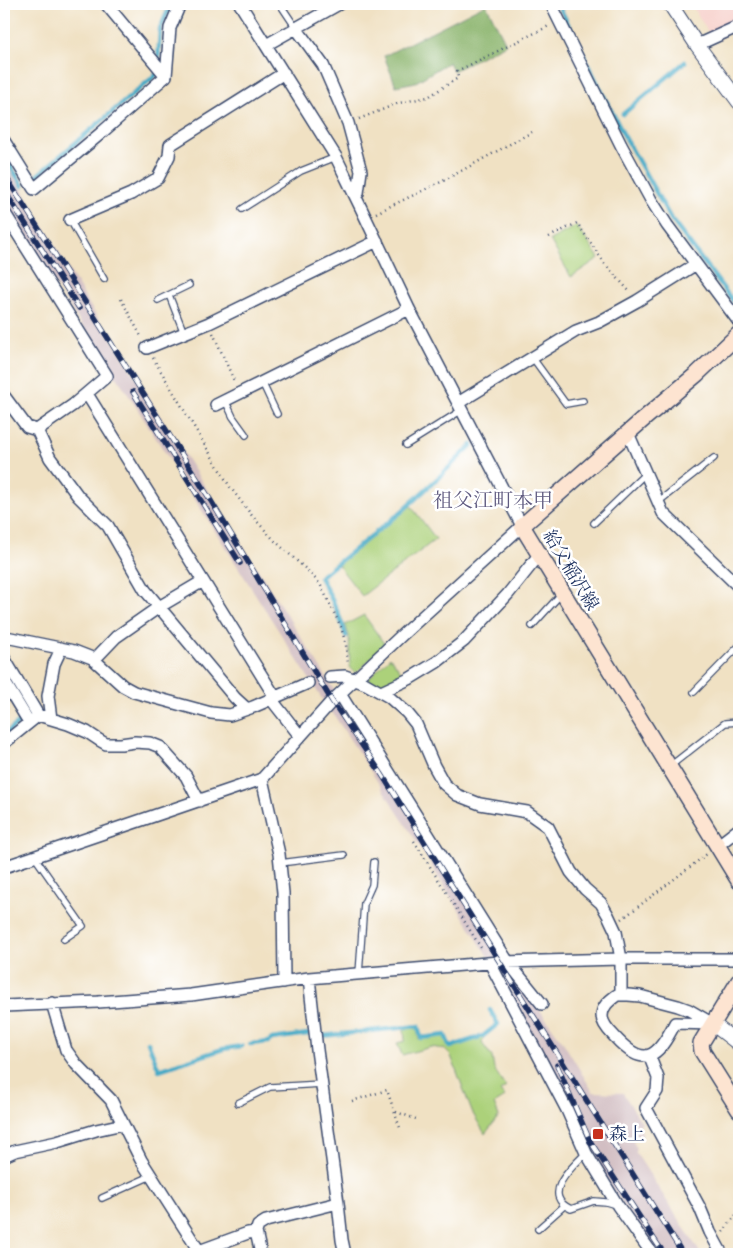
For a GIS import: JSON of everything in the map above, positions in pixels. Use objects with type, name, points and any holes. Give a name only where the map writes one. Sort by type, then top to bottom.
[{"type":"main road","name":"給父稲沢線","points":[[739,334],[697,374],[522,526],[739,881]]},
{"type":"main road","points":[[739,981],[701,1043],[702,1051],[739,1110]]},
{"type":"street","points":[[106,4],[166,76]]},
{"type":"street","points":[[4,141],[34,188],[100,134],[166,76],[170,28],[180,4]]},
{"type":"street","points":[[4,867],[262,779],[340,694],[350,678],[402,635],[522,526],[409,309],[336,157],[240,4]]},
{"type":"street","points":[[266,45],[338,4]]},
{"type":"street","points":[[551,4],[651,200],[739,322]]},
{"type":"street","points":[[671,4],[697,46],[739,102]]},
{"type":"street","points":[[697,46],[739,26]]},
{"type":"street","points":[[296,28],[323,65],[348,123],[362,171],[356,196]]},
{"type":"street","points":[[70,220],[132,194],[158,178],[168,156],[170,145],[284,73]]},
{"type":"street","points":[[4,212],[107,376],[73,405],[37,430]]},
{"type":"street","points":[[147,348],[209,323],[377,241]]},
{"type":"street","points":[[460,406],[532,357],[576,331],[599,322],[637,302],[696,264]]},
{"type":"street","points":[[221,403],[409,309]]},
{"type":"street","points":[[86,394],[203,581],[273,698],[300,736]]},
{"type":"street","points":[[4,396],[27,427],[37,430],[50,458],[78,496],[108,526],[145,590],[246,709]]},
{"type":"street","points":[[628,433],[663,513],[739,587]]},
{"type":"street","points":[[380,692],[409,679],[437,662],[464,641],[508,594],[539,555]]},
{"type":"street","points":[[94,660],[116,637],[159,607],[203,581]]},
{"type":"street","points":[[4,638],[74,651],[92,658],[123,686],[134,692],[211,713],[230,715],[308,683]]},
{"type":"street","points":[[51,718],[48,696],[54,664],[60,648]]},
{"type":"street","points":[[4,658],[34,719]]},
{"type":"street","points":[[330,677],[350,678],[366,684],[389,697],[407,713],[416,724],[444,784],[457,795],[480,804],[527,812],[548,827],[572,872],[601,903],[616,932],[621,959],[621,995]]},
{"type":"street","points":[[4,682],[34,719]]},
{"type":"street","points":[[340,694],[508,962],[542,1004]]},
{"type":"street","points":[[4,744],[34,719],[51,718],[87,732],[106,744],[150,743],[160,747],[186,776],[199,801]]},
{"type":"street","points":[[262,779],[280,863],[284,982]]},
{"type":"street","points":[[717,846],[739,829]]},
{"type":"street","points":[[4,1006],[98,1002],[191,995],[309,978],[490,963],[621,959],[739,959]]},
{"type":"street","points":[[490,963],[567,1110],[586,1154],[618,1206],[650,1252],[649,1254]]},
{"type":"street","points":[[309,978],[342,1240],[346,1254]]},
{"type":"street","points":[[713,1024],[675,1023],[667,1040],[655,1053],[638,1056],[626,1049],[607,1028],[602,1018],[604,1006],[617,995],[640,996],[690,1010],[713,1024],[739,1044]]},
{"type":"street","points":[[52,1003],[66,1050],[76,1064],[111,1100],[141,1160],[195,1253],[248,1233],[256,1232]]},
{"type":"street","points":[[649,1055],[658,1078],[657,1091],[646,1108],[700,1208],[722,1254]]},
{"type":"street","points":[[4,1156],[15,1151],[123,1124]]},
{"type":"street","points":[[262,1254],[256,1232],[258,1226],[266,1221],[338,1203]]},
{"type":"lane","points":[[280,4],[296,28]]},
{"type":"lane","points":[[242,209],[301,171],[336,157]]},
{"type":"lane","points":[[70,220],[104,279]]},
{"type":"lane","points":[[158,300],[189,285]]},
{"type":"lane","points":[[169,295],[184,333]]},
{"type":"lane","points":[[532,357],[566,404],[583,400]]},
{"type":"lane","points":[[262,382],[277,414]]},
{"type":"lane","points":[[221,403],[246,435]]},
{"type":"lane","points":[[406,445],[460,406]]},
{"type":"lane","points":[[658,502],[714,458]]},
{"type":"lane","points":[[594,523],[646,474]]},
{"type":"lane","points":[[532,626],[562,593]]},
{"type":"lane","points":[[694,692],[739,646]]},
{"type":"lane","points":[[669,767],[725,723],[739,722]]},
{"type":"lane","points":[[280,863],[344,855]]},
{"type":"lane","points":[[34,856],[83,926],[64,939]]},
{"type":"lane","points":[[360,974],[364,903],[372,885],[374,862]]},
{"type":"lane","points":[[238,1103],[270,1087],[322,1084]]},
{"type":"lane","points":[[586,1154],[566,1174],[559,1186],[557,1194],[560,1202],[571,1209],[594,1201],[618,1206]]},
{"type":"lane","points":[[102,1198],[152,1176]]},
{"type":"lane","points":[[538,1229],[564,1206]]},
{"type":"path","points":[[348,123],[400,103],[428,97],[458,78],[457,71],[559,20]]},
{"type":"path","points":[[366,218],[441,182],[532,132]]},
{"type":"path","points":[[549,238],[577,223],[606,264],[637,302]]},
{"type":"path","points":[[121,299],[158,368],[230,487],[253,517],[275,541],[320,584],[341,627],[346,645],[350,678]]},
{"type":"path","points":[[209,323],[240,393]]},
{"type":"path","points":[[414,841],[490,963]]},
{"type":"path","points":[[613,926],[717,846]]},
{"type":"path","points":[[352,1101],[387,1090],[402,1131]]},
{"type":"path","points":[[395,1112],[416,1118]]},
{"type":"path","points":[[715,1242],[739,1212]]},
{"type":"shaded area","points":[[691,4],[739,4],[739,21],[710,35]]},
{"type":"shaded area","points":[[4,161],[87,301],[335,691],[324,702],[4,202]]},
{"type":"shaded area","points":[[340,700],[503,959],[490,960],[415,839],[330,709]]},
{"type":"shaded area","points":[[494,965],[507,965],[563,1042],[593,1092],[623,1093],[642,1123],[638,1126],[643,1134],[633,1141],[636,1153],[701,1254],[656,1254],[591,1157]]},
{"type":"green space","points":[[486,4],[506,44],[453,71],[449,62],[416,82],[396,86],[384,56]]},
{"type":"green space","points":[[576,226],[599,258],[571,277],[550,240]]},
{"type":"green space","points":[[411,506],[436,539],[362,596],[338,565]]},
{"type":"green space","points":[[364,615],[385,645],[356,673],[350,668],[349,636],[345,625]]},
{"type":"green space","points":[[390,657],[406,678],[381,687],[367,680]]},
{"type":"green space","points":[[417,1028],[419,1039],[444,1036],[449,1049],[484,1037],[482,1043],[492,1057],[494,1069],[506,1087],[500,1091],[505,1097],[494,1104],[499,1116],[485,1134],[472,1112],[451,1056],[444,1049],[431,1047],[402,1055],[397,1043],[405,1041],[404,1029]]},
{"type":"waterway","points":[[158,60],[160,29],[171,4]]},
{"type":"waterway","points":[[558,4],[621,130],[671,219],[739,309]]},
{"type":"waterway","points":[[623,114],[685,62]]},
{"type":"waterway","points":[[33,179],[158,73]]},
{"type":"waterway","points":[[4,156],[23,186]]},
{"type":"waterway","points":[[346,636],[335,606],[320,577],[400,513],[472,445]]},
{"type":"waterway","points":[[4,671],[11,682]]},
{"type":"waterway","points":[[18,693],[29,711]]},
{"type":"waterway","points":[[4,735],[22,720]]},
{"type":"waterway","points":[[322,1036],[418,1026],[421,1038],[445,1035],[450,1047],[483,1036],[498,1024],[490,1010]]},
{"type":"waterway","points":[[250,1044],[308,1034]]},
{"type":"waterway","points":[[148,1042],[159,1070],[223,1049],[242,1046]]},
{"type":"railway","points":[[4,174],[208,496],[332,701],[381,773],[683,1254]]},
{"type":"railway","points":[[4,190],[79,308]]},
{"type":"railway","points":[[133,392],[240,563]]},
{"type":"railway","points":[[557,1065],[590,1141],[665,1254]]},
{"type":"place","name":"森上","points":[[598,1134]]},
{"type":"district","name":"祖父江町本甲","points":[[493,500]]}]
